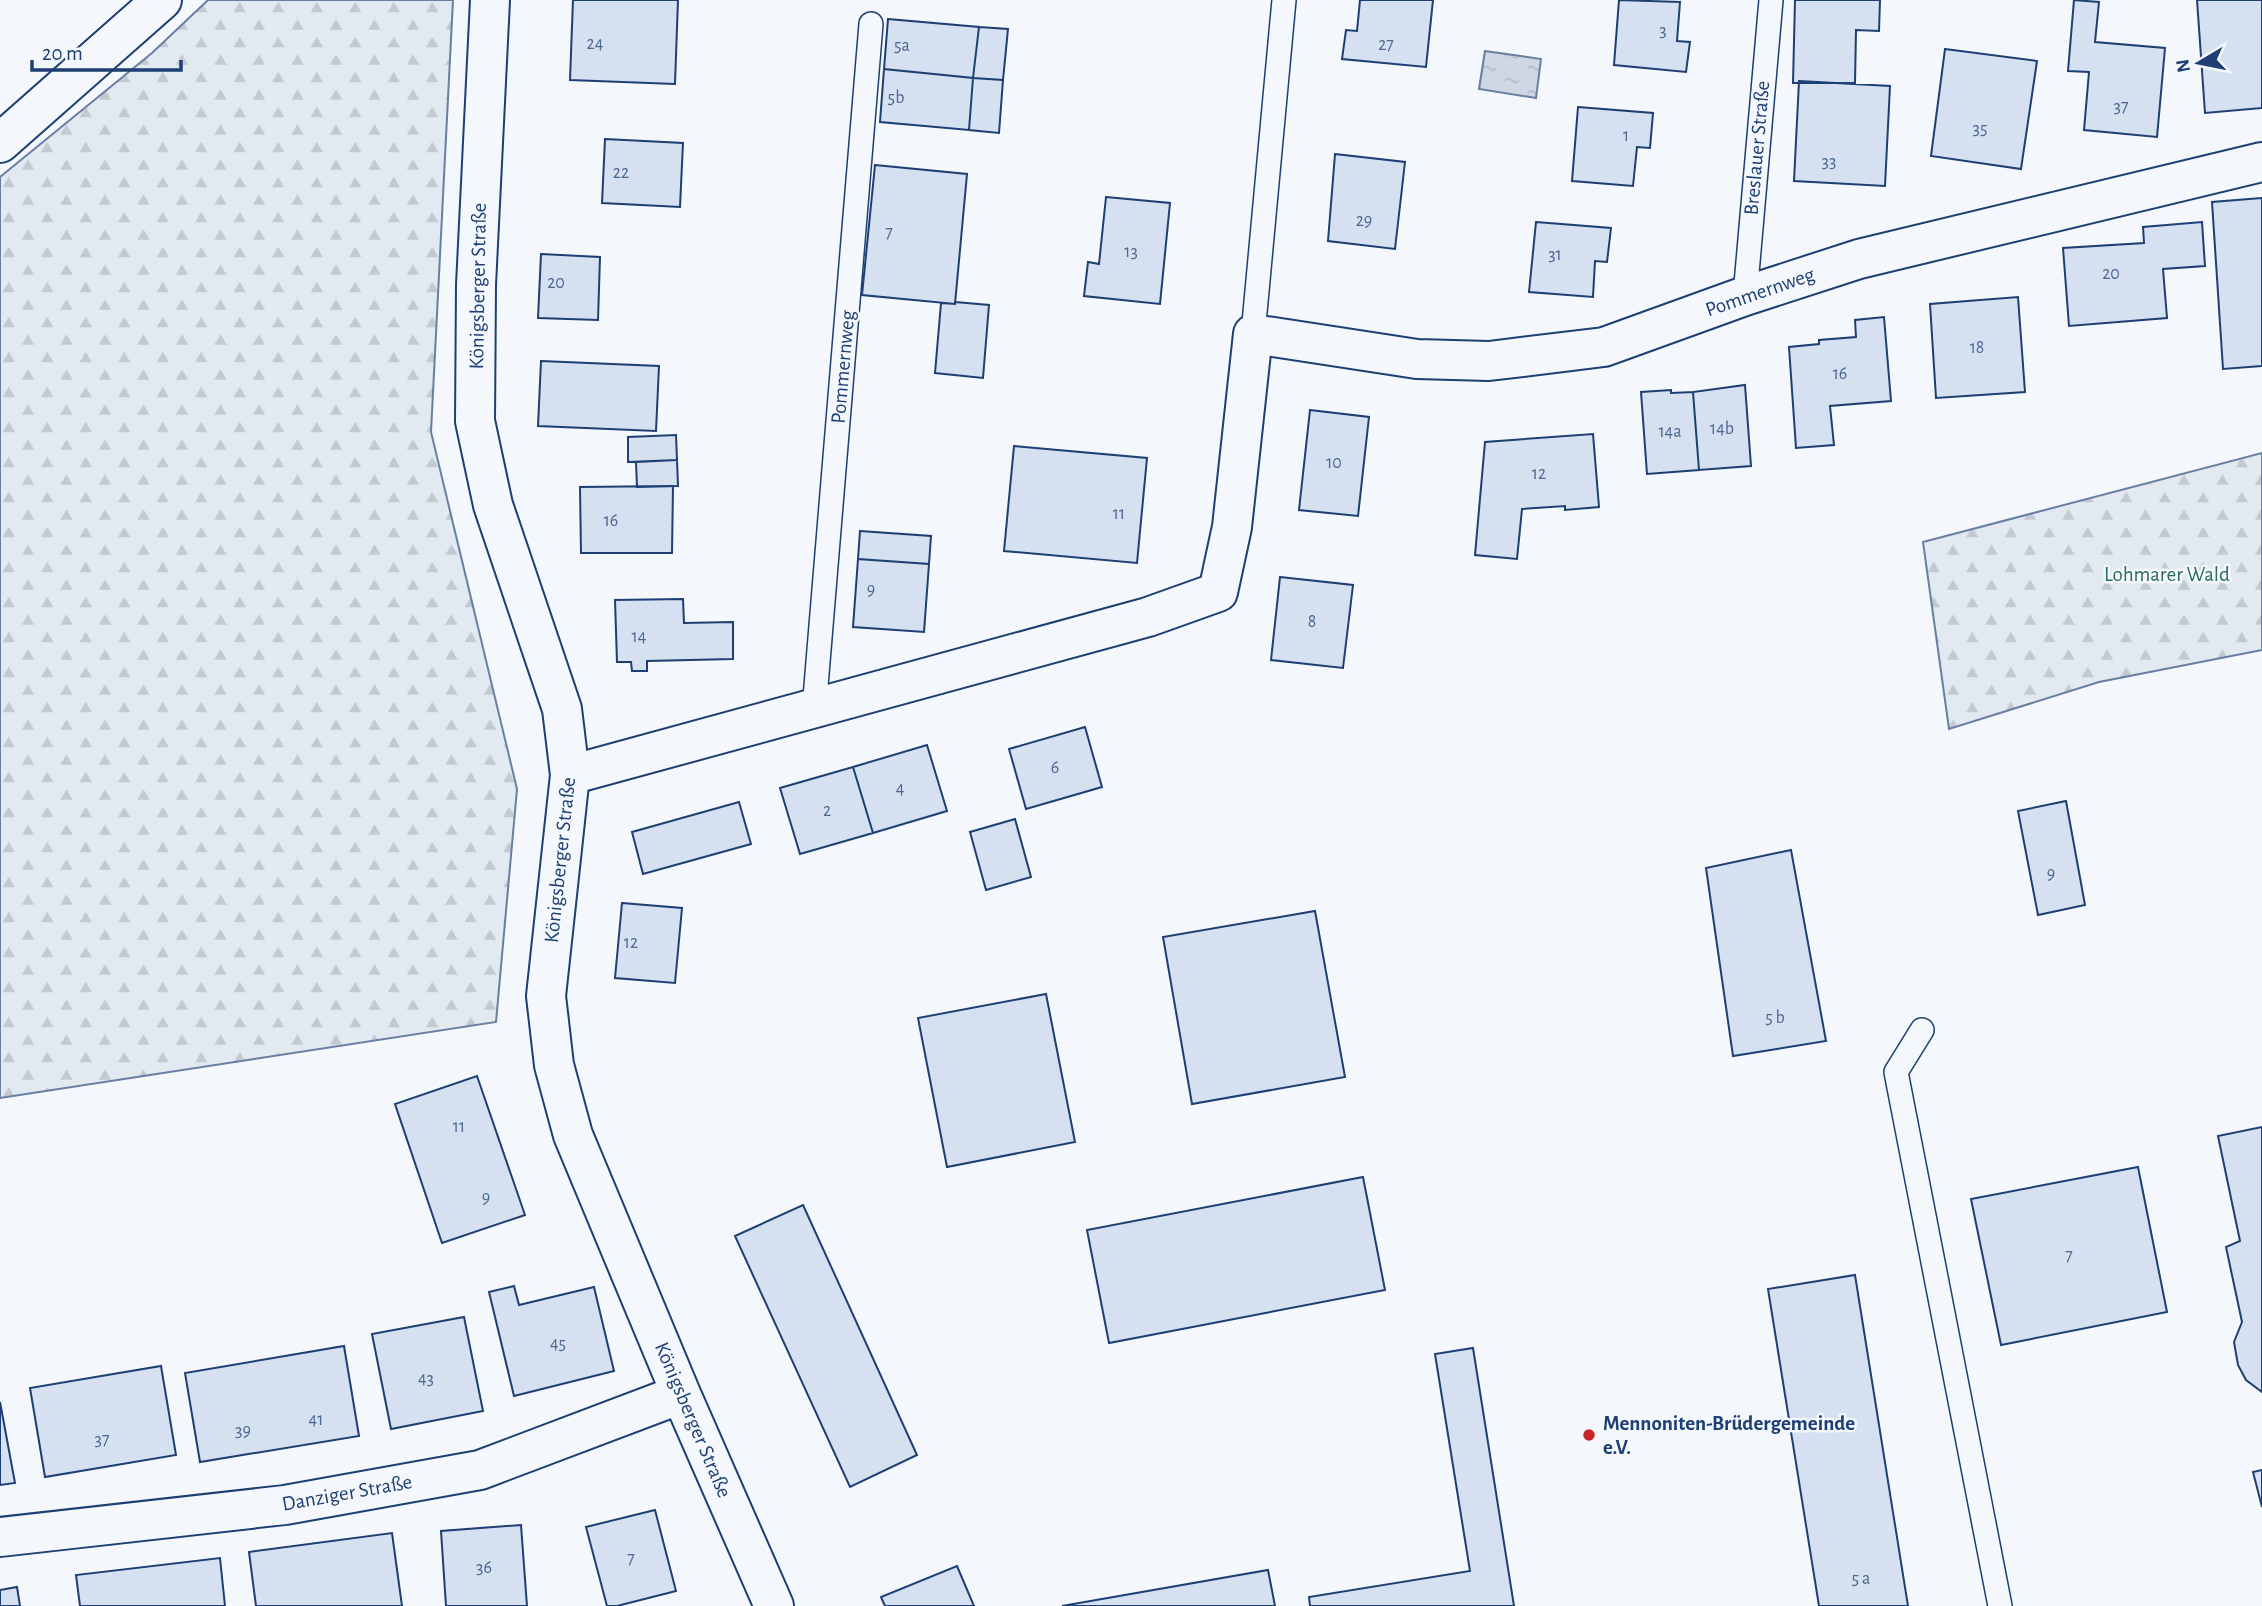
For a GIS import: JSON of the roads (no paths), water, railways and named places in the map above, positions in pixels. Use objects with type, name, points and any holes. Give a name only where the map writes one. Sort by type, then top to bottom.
[{"type":"street","points":[[0,143],[162,0]]},
{"type":"street","name":"Königsberger Straße","points":[[490,0],[476,285],[475,421],[494,505],[562,709],[570,775],[546,996],[554,1065],[573,1135],[681,1394],[774,1606]]},
{"type":"street","name":"Pommernweg","points":[[1253,334],[1417,359],[1489,361],[1604,347],[1745,296],[1859,259],[2262,162]]},
{"type":"street","points":[[570,775],[1147,617],[1218,592],[1232,527],[1253,334]]},
{"type":"street","name":"Danziger Straße","points":[[0,1537],[285,1505],[480,1470],[681,1394]]},
{"type":"lane","points":[[1253,334],[1284,0]]},
{"type":"lane","name":"Breslauer Straße","points":[[1745,296],[1770,0]]},
{"type":"lane","name":"Pommernweg","points":[[814,710],[871,24]]},
{"type":"lane","points":[[1922,1030],[1896,1072],[2000,1606]]},
{"type":"water","points":[[1485,51],[1541,59],[1536,98],[1479,89]]},
{"type":"place","name":"Mennoniten-Brüdergemeinde e.V.","points":[[1589,1435]]},
{"type":"park label","name":"Lohmarer Wald","points":[[2167,574]]}]
